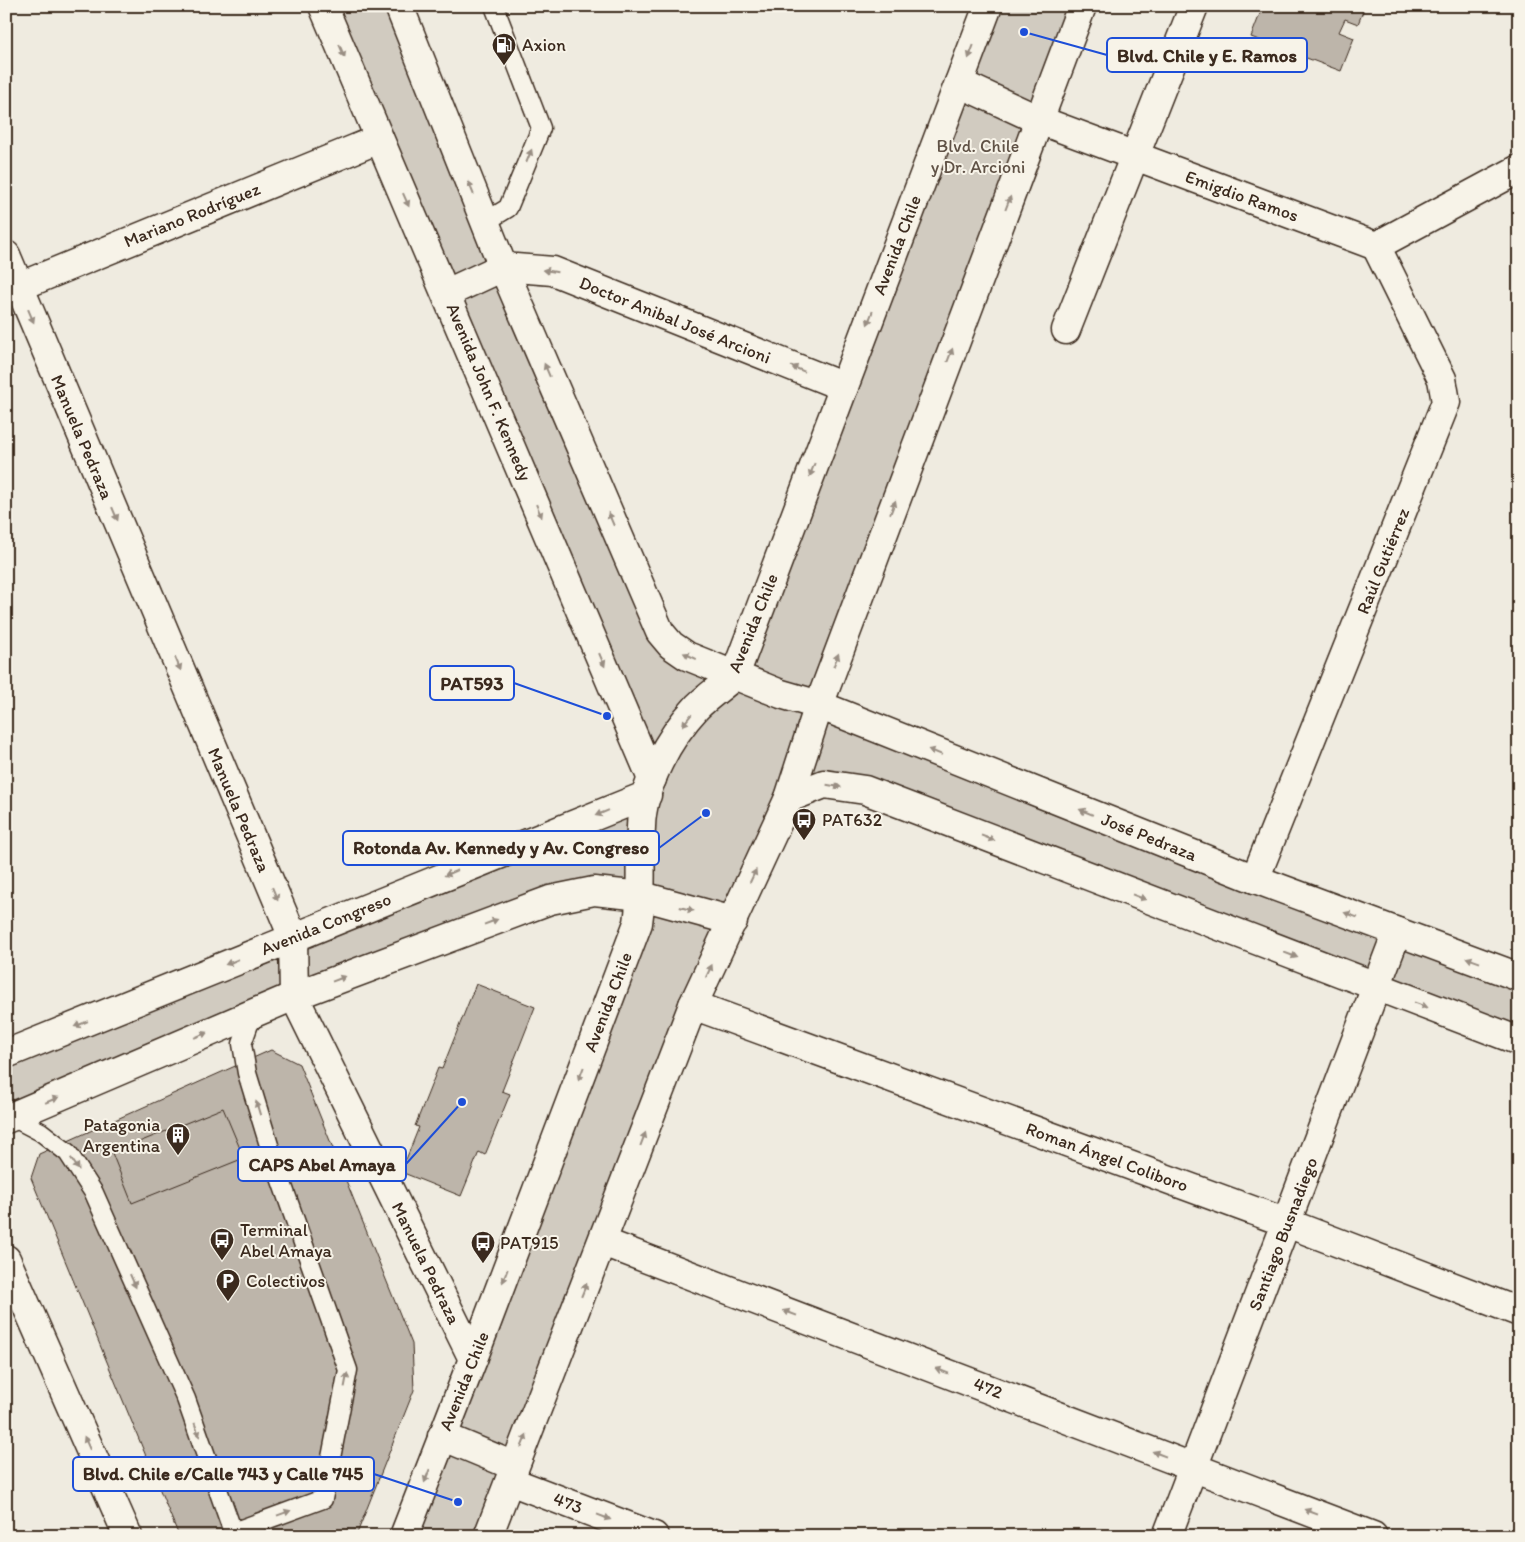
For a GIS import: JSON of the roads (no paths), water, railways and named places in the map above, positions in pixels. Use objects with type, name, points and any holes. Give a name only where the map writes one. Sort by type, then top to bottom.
[{"type":"street","name":"Avenida John F. Kennedy","points":[[323,6],[447,293],[650,787]]},
{"type":"street","points":[[399,6],[503,268],[660,632],[671,645],[687,656],[735,675]]},
{"type":"street","points":[[488,1536],[693,1005],[789,798],[819,705],[1082,6]]},
{"type":"street","points":[[1066,330],[1194,6]]},
{"type":"street","name":"Avenida Chile","points":[[404,1536],[638,923],[642,896],[640,825],[650,787],[673,738],[697,707],[735,675],[959,83],[983,9]]},
{"type":"street","name":"Emigdio Ramos","points":[[959,83],[1039,120],[1376,246]]},
{"type":"street","name":"Mariano Rodríguez","points":[[13,289],[379,139]]},
{"type":"street","points":[[1376,246],[1519,169]]},
{"type":"street","name":"Raúl Gutiérrez","points":[[1256,880],[1446,402],[1442,379],[1376,246]]},
{"type":"street","name":"Manuela Pedraza","points":[[6,255],[13,289],[293,937],[294,996],[473,1359]]},
{"type":"street","points":[[447,293],[503,268]]},
{"type":"street","name":"Doctor Anibal José Arcioni","points":[[503,268],[553,271],[844,388]]},
{"type":"street","name":"José Pedraza","points":[[735,675],[781,694],[819,705],[1256,880],[1519,977]]},
{"type":"street","points":[[789,798],[824,784],[865,790],[1519,1042]]},
{"type":"street","name":"Avenida Congreso","points":[[6,1054],[293,937],[650,787]]},
{"type":"street","points":[[6,1119],[294,996],[550,900],[594,891],[642,896],[733,921]]},
{"type":"street","name":"Santiago Busnadiego","points":[[1167,1536],[1397,932]]},
{"type":"street","name":"Roman Ángel Coliboro","points":[[693,1005],[1287,1223],[1519,1312]]},
{"type":"street","name":"472","points":[[603,1242],[1194,1466],[1373,1536]]},
{"type":"street","points":[[6,1259],[128,1536]]},
{"type":"street","name":"473","points":[[442,1436],[512,1474],[654,1536]]},
{"type":"lane","points":[[485,222],[508,208],[541,128],[494,6]]},
{"type":"lane","points":[[6,1119],[20,1121],[41,1132],[68,1153],[94,1193],[186,1399],[233,1532],[323,1499],[348,1370],[272,1155],[247,1073],[242,1044],[248,1024],[261,1010]]},
{"type":"place","name":"Blvd. Chile y E. Ramos","points":[[1024,32]]},
{"type":"place","name":"Axion","points":[[504,66]]},
{"type":"place","name":"PAT593","points":[[607,716]]},
{"type":"place","name":"Rotonda Av. Kennedy y Av. Congreso","points":[[706,813]]},
{"type":"place","name":"PAT632","points":[[804,841]]},
{"type":"place","name":"CAPS Abel Amaya","points":[[462,1102]]},
{"type":"place","name":"Patagonia Argentina","points":[[178,1156]]},
{"type":"place","name":"Terminal Abel Amaya","points":[[222,1261]]},
{"type":"place","name":"PAT915","points":[[483,1264]]},
{"type":"place","name":"Colectivos","points":[[228,1302]]},
{"type":"place","name":"Blvd. Chile e/Calle 743 y Calle 745","points":[[458,1502]]},
{"type":"park label","name":"Blvd. Chile y Dr. Arcioni","points":[[978,156]]}]
